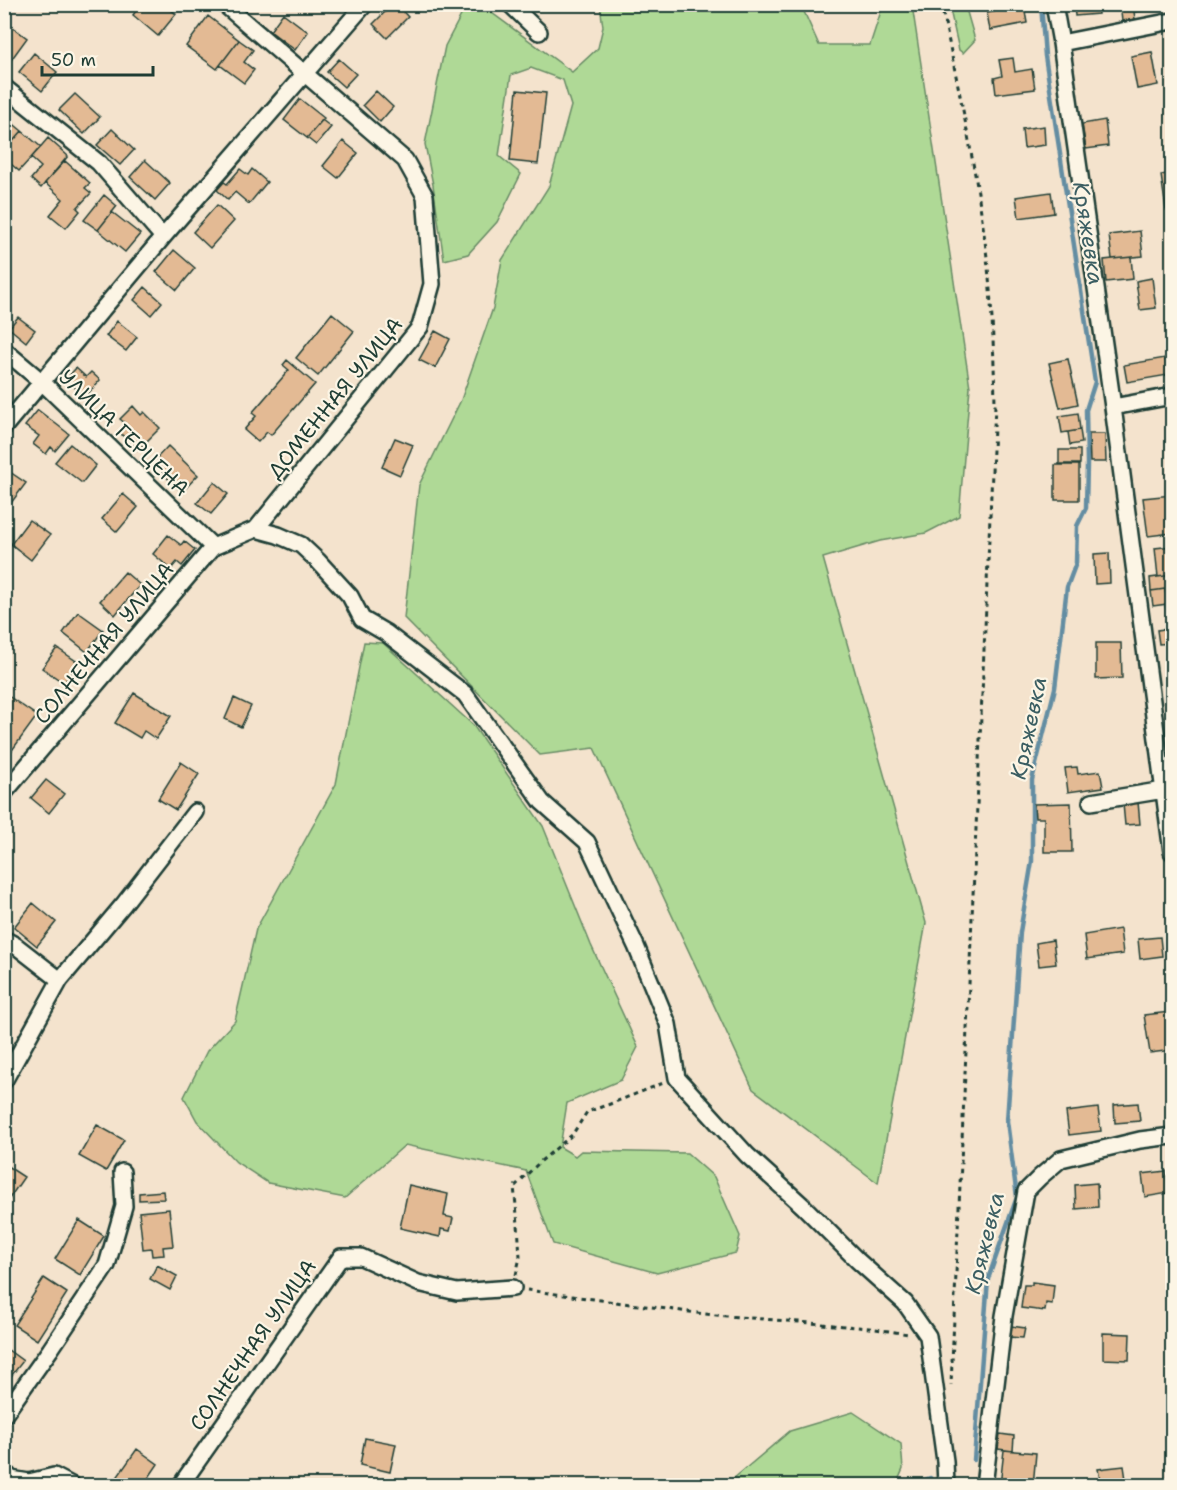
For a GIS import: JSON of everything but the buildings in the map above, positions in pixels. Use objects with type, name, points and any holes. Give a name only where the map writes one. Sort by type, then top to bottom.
[{"type":"street","name":"ДОМЕННАЯ УЛИЦА","points":[[213,548],[256,529],[420,327],[432,284],[425,196],[405,160],[224,4]]},
{"type":"street","points":[[4,427],[163,237],[365,4]]},
{"type":"street","points":[[510,4],[539,32]]},
{"type":"street","points":[[1054,4],[1166,779],[1173,852]]},
{"type":"street","points":[[1061,43],[1173,21]]},
{"type":"street","points":[[4,87],[99,163],[163,237]]},
{"type":"street","name":"УЛИЦА ГЕРЦЕНА","points":[[4,350],[42,382],[213,548]]},
{"type":"street","points":[[1113,407],[1173,396]]},
{"type":"street","points":[[256,529],[301,545],[350,596],[362,619],[386,633],[465,694],[542,802],[587,842],[636,946],[668,1024],[677,1078],[747,1155],[905,1303],[928,1336],[945,1461],[946,1485]]},
{"type":"street","name":"СОЛНЕЧНАЯ УЛИЦА","points":[[4,793],[213,548]]},
{"type":"street","points":[[1091,802],[1166,779]]},
{"type":"street","points":[[4,1081],[60,980],[123,905],[195,812]]},
{"type":"street","points":[[4,939],[60,980]]},
{"type":"street","points":[[984,1485],[1004,1316],[1026,1191],[1061,1159],[1140,1140],[1173,1136]]},
{"type":"street","points":[[4,1415],[107,1265],[124,1206],[122,1172]]},
{"type":"street","name":"СОЛНЕЧНАЯ УЛИЦА","points":[[180,1485],[340,1257],[362,1257],[418,1283],[457,1292],[513,1288]]},
{"type":"street","points":[[4,1471],[11,1479],[29,1482],[54,1476],[73,1485]]},
{"type":"path","points":[[941,4],[968,132],[986,250],[994,352],[995,405],[951,1396]]},
{"type":"path","points":[[677,1078],[587,1112],[572,1135],[514,1187],[520,1257],[513,1288],[704,1314],[869,1328],[928,1336]]},
{"type":"green space","points":[[481,5],[572,72],[598,48],[603,27],[600,5],[801,5],[819,45],[870,45],[883,5],[912,5],[970,387],[959,516],[926,533],[880,541],[823,558],[926,923],[878,1183],[753,1089],[594,748],[540,755],[404,618],[419,485],[461,400],[493,308],[502,260],[549,186],[571,106],[563,80],[531,68],[511,75],[499,156],[521,174],[497,222],[468,254],[444,260],[425,144],[445,46],[465,8]]},
{"type":"green space","points":[[949,5],[965,5],[975,40],[963,53],[959,50]]},
{"type":"green space","points":[[364,642],[383,643],[473,725],[543,826],[591,945],[638,1047],[621,1080],[567,1103],[560,1147],[575,1156],[581,1151],[687,1153],[714,1177],[740,1236],[736,1253],[657,1273],[553,1244],[526,1171],[405,1145],[345,1198],[268,1183],[236,1162],[197,1121],[184,1097],[207,1051],[235,1021],[256,929],[336,784]]},
{"type":"green space","points":[[853,1412],[901,1444],[903,1469],[896,1485],[727,1485],[790,1431]]},
{"type":"waterway","name":"Кряжевка","points":[[974,1460],[988,1279],[1017,1197],[1007,1121],[1020,932],[1032,861],[1032,780],[1055,688],[1067,587],[1076,563],[1077,526],[1086,508],[1086,410],[1095,382],[1045,56],[1041,4]]},
{"type":"waterway","name":"Кряжевка","points":[[911,1486],[930,1478]]}]
